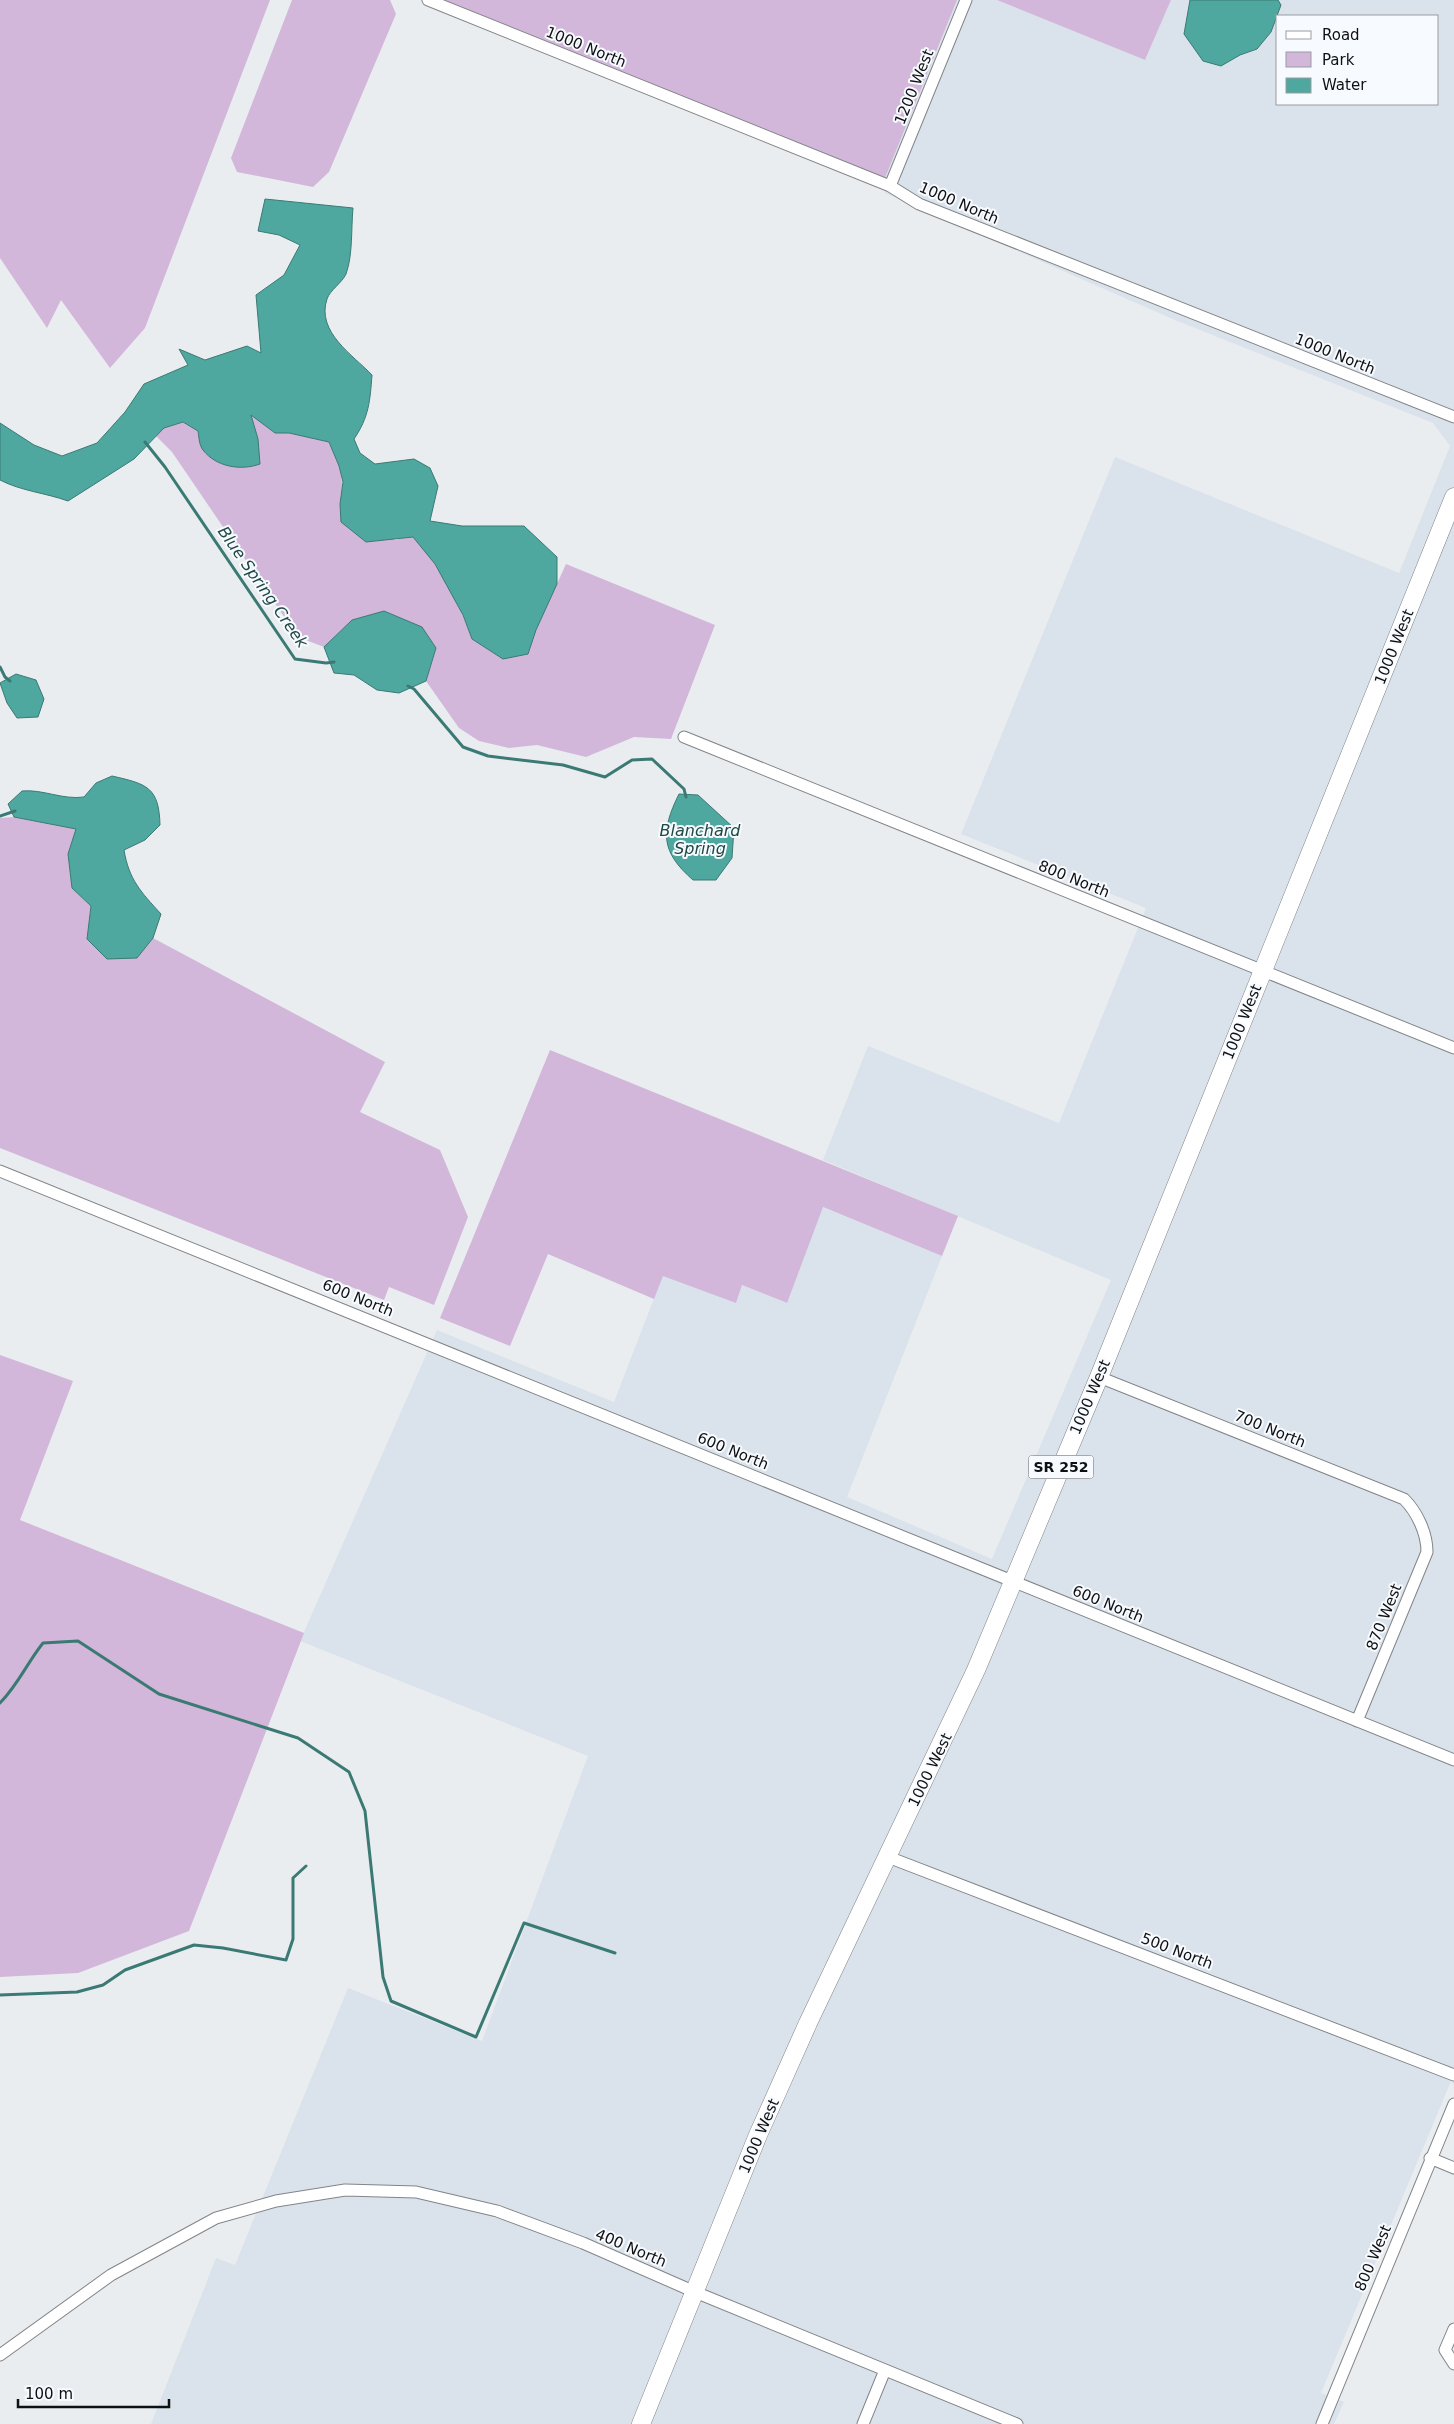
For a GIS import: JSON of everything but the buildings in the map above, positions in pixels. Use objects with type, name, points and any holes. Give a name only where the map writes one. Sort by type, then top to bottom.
[{"type":"main road","name":"1000 West","points":[[641,2424],[762,2126],[808,2023],[953,1722],[1099,1377],[1454,497]]},
{"type":"street","name":"1000 North","points":[[428,0],[890,186],[919,204],[1454,417]]},
{"type":"street","name":"1200 West","points":[[890,186],[966,0]]},
{"type":"street","name":"800 North","points":[[684,737],[1454,1048]]},
{"type":"street","name":"600 North","points":[[0,1171],[1454,1760]]},
{"type":"street","name":"700 North","points":[[1099,1377],[1404,1499],[1412,1507],[1420,1523]]},
{"type":"street","name":"870 West","points":[[1357,1721],[1427,1552],[1427,1543],[1420,1523]]},
{"type":"street","name":"500 North","points":[[888,1857],[1454,2075]]},
{"type":"street","name":"800 West","points":[[1322,2424],[1430,2158],[1454,2104]]},
{"type":"street","points":[[1430,2158],[1454,2168]]},
{"type":"street","name":"400 North","points":[[0,2355],[110,2275],[216,2218],[276,2201],[346,2190],[416,2192],[497,2211],[583,2243],[695,2292],[1017,2424]]},
{"type":"street","points":[[1454,2329],[1445,2350],[1454,2364]]},
{"type":"street","points":[[863,2424],[885,2370]]},
{"type":"shaded area","points":[[957,0],[997,0],[1145,60],[1171,0],[1454,0],[1454,2085],[1451,2081],[1321,2393],[1344,2402],[1334,2424],[151,2424],[216,2258],[235,2265],[348,1988],[482,2041],[588,1756],[300,1641],[437,1330],[614,1402],[663,1275],[736,1303],[742,1285],[786,1303],[822,1207],[942,1256],[847,1497],[992,1559],[1111,1280],[823,1160],[868,1046],[1059,1123],[1146,908],[961,834],[1115,457],[1399,573],[1450,446],[1433,423],[1175,320],[885,193],[885,178]]},
{"type":"green space","points":[[0,0],[270,0],[145,328],[110,368],[61,300],[47,328],[0,258]]},
{"type":"green space","points":[[292,0],[390,0],[396,14],[329,172],[313,187],[237,172],[231,158]]},
{"type":"green space","points":[[444,0],[957,0],[885,178]]},
{"type":"green space","points":[[997,0],[1171,0],[1145,60]]},
{"type":"green space","points":[[250,414],[275,433],[289,433],[329,442],[342,479],[340,504],[395,540],[413,536],[440,571],[461,612],[472,639],[528,654],[536,630],[566,564],[715,625],[671,739],[634,737],[586,757],[537,745],[509,748],[479,741],[459,728],[426,681],[436,648],[352,620],[324,647],[298,637],[172,452],[156,436],[164,428],[183,422],[198,431],[202,449],[258,439]]},
{"type":"green space","points":[[14,817],[76,829],[68,854],[72,888],[91,906],[87,939],[137,958],[153,938],[385,1062],[360,1112],[440,1150],[468,1217],[434,1305],[389,1287],[384,1300],[0,1148],[0,818]]},
{"type":"green space","points":[[550,1050],[958,1216],[942,1256],[823,1207],[787,1303],[742,1285],[736,1303],[663,1276],[654,1299],[548,1254],[510,1346],[440,1318]]},
{"type":"green space","points":[[0,1355],[73,1381],[20,1520],[304,1633],[189,1931],[78,1973],[0,1977]]},
{"type":"water","points":[[1190,0],[1278,0],[1281,5],[1271,32],[1257,49],[1240,55],[1221,66],[1203,61],[1184,34]]},
{"type":"water","points":[[265,199],[353,208],[351,250],[348,267],[346,274],[327,299],[325,311],[331,332],[338,342],[372,375],[368,408],[363,423],[354,439],[360,453],[375,464],[414,459],[430,468],[438,486],[430,521],[462,526],[524,526],[557,557],[557,584],[536,630],[528,654],[503,659],[472,639],[463,615],[435,564],[413,537],[366,542],[341,522],[340,504],[343,482],[339,466],[329,442],[289,433],[275,433],[251,415],[258,439],[260,464],[253,466],[229,466],[208,456],[199,441],[198,431],[183,422],[164,428],[134,459],[68,501],[16,487],[0,480],[0,423],[34,445],[62,456],[97,443],[125,412],[144,384],[188,365],[179,349],[205,360],[247,346],[261,353],[256,295],[284,275],[300,245],[279,235],[258,231]]},
{"type":"water","points":[[384,611],[422,627],[436,648],[426,681],[399,693],[377,690],[354,675],[334,673],[324,647],[352,620]]},
{"type":"water","points":[[16,674],[36,680],[44,699],[38,717],[17,718],[7,703],[0,683]]},
{"type":"water","points":[[112,776],[134,782],[149,789],[154,795],[159,812],[160,825],[145,840],[124,850],[129,870],[137,885],[161,914],[153,938],[137,958],[107,959],[87,939],[91,906],[72,888],[68,854],[76,829],[14,817],[8,804],[22,791],[76,798],[84,797],[96,783]]},
{"type":"water","name":"Blanchard Spring","points":[[679,794],[698,795],[734,828],[732,858],[716,880],[693,880],[682,870],[669,851],[667,831],[673,807]]},
{"type":"waterway","name":"Blue Spring Creek","points":[[145,442],[165,467],[295,659],[326,663],[334,662]]},
{"type":"waterway","points":[[0,667],[5,677],[10,681]]},
{"type":"waterway","name":"Blue Spring Creek","points":[[408,686],[414,689],[463,747],[488,756],[563,765],[605,777],[632,760],[652,759],[684,789],[686,797]]},
{"type":"waterway","points":[[0,816],[15,811]]},
{"type":"waterway","points":[[0,1703],[12,1689],[43,1643],[78,1641],[159,1694],[298,1738],[349,1772],[365,1811],[383,1977],[391,2001],[476,2037],[524,1923],[615,1953]]},
{"type":"waterway","points":[[0,1995],[77,1992],[103,1985],[125,1970],[194,1945],[223,1948],[286,1960],[293,1939],[293,1878],[306,1866]]}]
